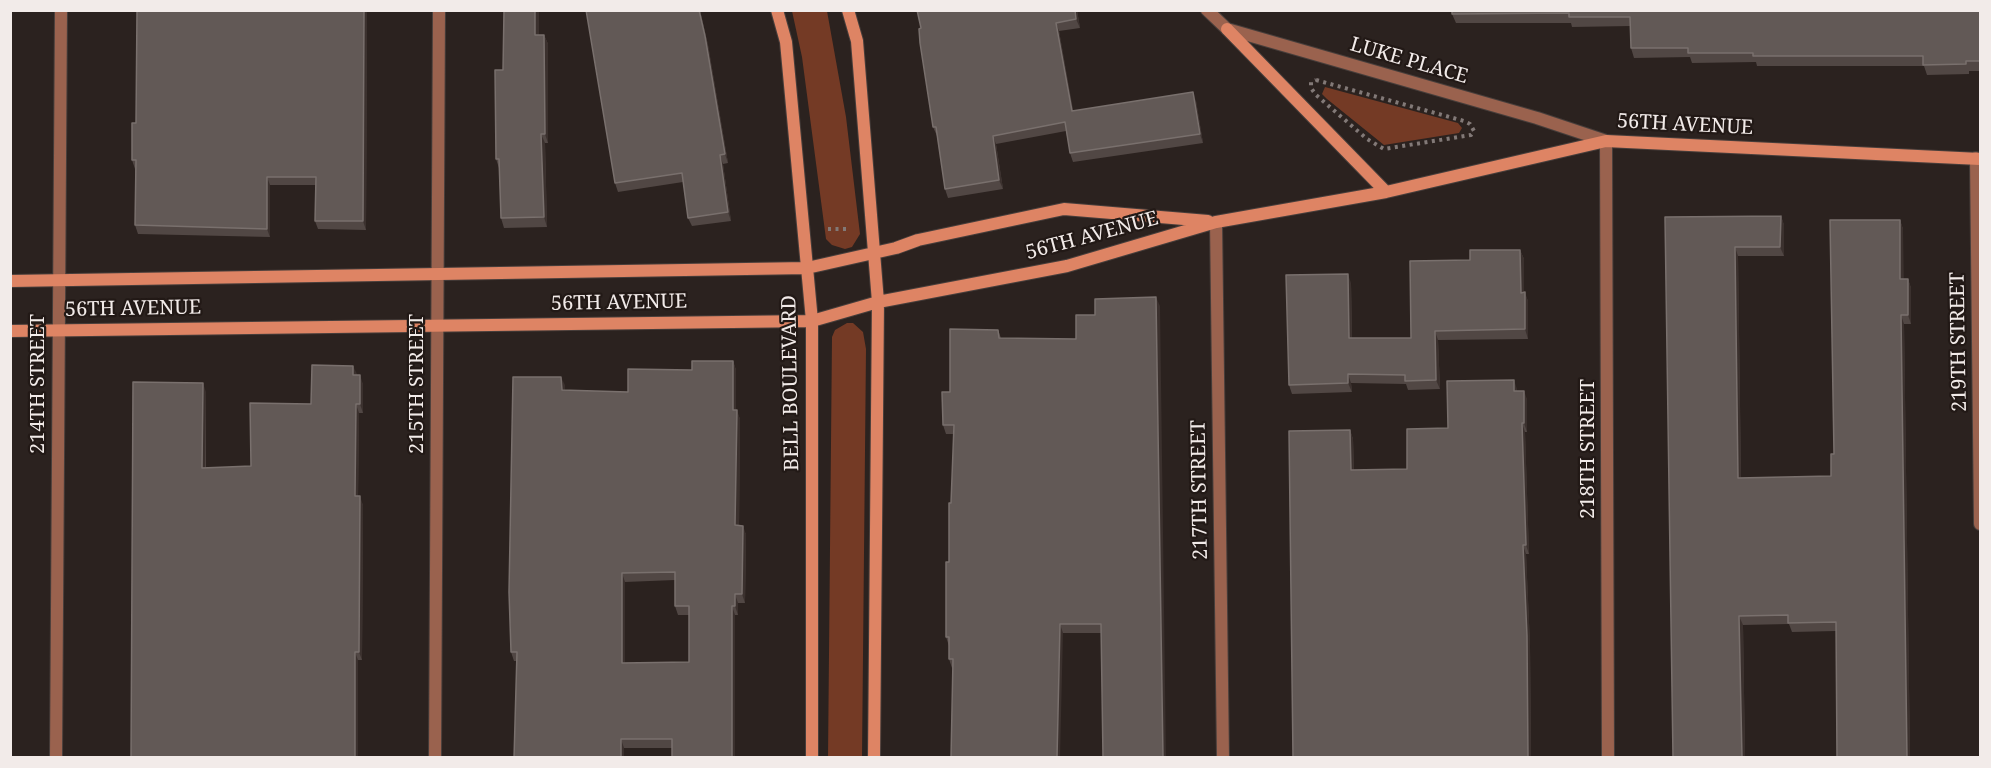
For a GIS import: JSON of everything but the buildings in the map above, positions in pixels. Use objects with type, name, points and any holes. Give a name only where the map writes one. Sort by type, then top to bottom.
[{"type":"street","name":"214TH STREET","points":[[56,758],[57,330],[61,10]]},
{"type":"street","name":"215TH STREET","points":[[435,758],[439,10]]},
{"type":"street","name":"BELL BOULEVARD","points":[[777,10],[786,42],[812,321],[812,758]]},
{"type":"street","points":[[848,10],[857,41],[878,302],[873,758]]},
{"type":"street","name":"LUKE PLACE","points":[[1207,10],[1227,29],[1537,118],[1606,141]]},
{"type":"street","points":[[1227,29],[1386,192]]},
{"type":"street","name":"56TH AVENUE","points":[[10,331],[812,321],[878,302],[1067,266],[1216,222],[1386,192],[1606,141],[1978,159]]},
{"type":"street","name":"218TH STREET","points":[[1606,141],[1608,758]]},
{"type":"street","name":"219TH STREET","points":[[1978,159],[1980,524]]},
{"type":"street","name":"56TH AVENUE","points":[[10,281],[807,268],[874,254],[918,240],[1064,209],[1216,222]]},
{"type":"street","name":"217TH STREET","points":[[1216,222],[1223,758]]},
{"type":"path","points":[[1316,80],[1464,121],[1470,124],[1474,131],[1471,135],[1384,149],[1367,139],[1316,95],[1311,88],[1311,82],[1316,80]]},
{"type":"path","points":[[828,230],[856,228]]},
{"type":"shaded area","points":[[792,11],[827,11],[846,117],[860,234],[852,247],[845,249],[832,245],[826,239],[802,57]]},
{"type":"shaded area","points":[[1325,87],[1458,123],[1462,128],[1459,133],[1384,145],[1327,99],[1322,94]]},
{"type":"shaded area","points":[[847,323],[853,323],[863,332],[866,349],[862,757],[828,758],[832,337],[835,330]]}]
